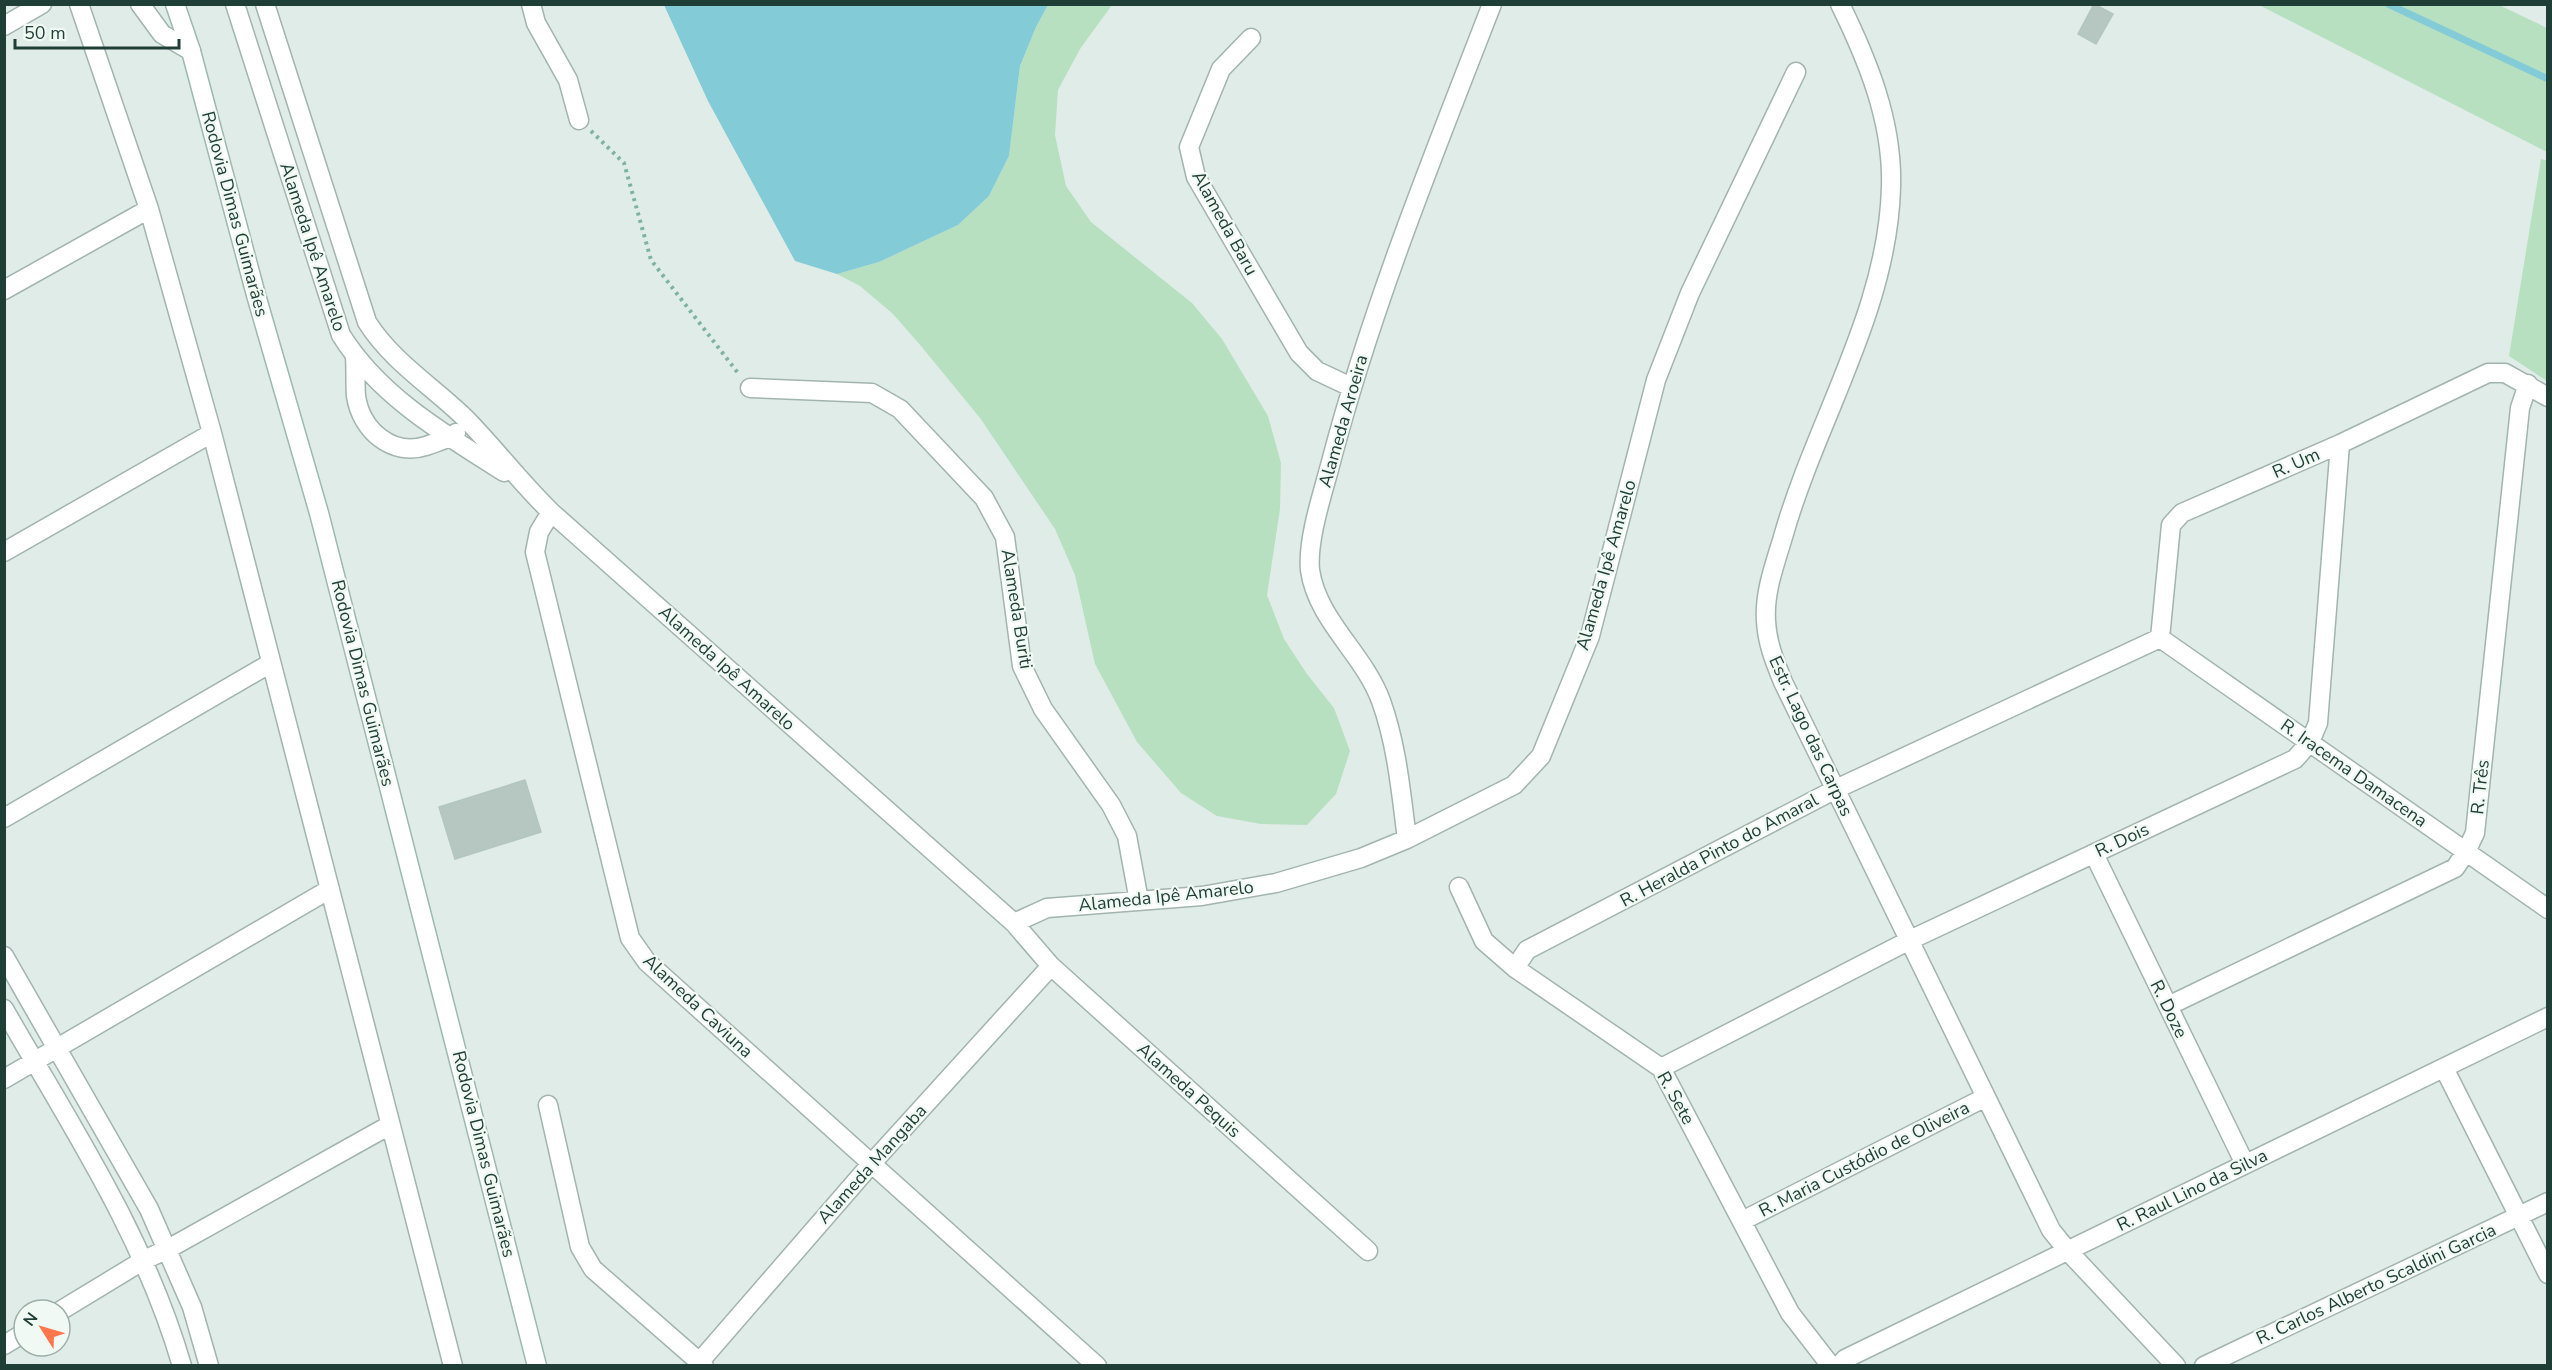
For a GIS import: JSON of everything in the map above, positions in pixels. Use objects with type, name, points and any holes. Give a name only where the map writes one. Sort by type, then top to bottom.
[{"type":"street","points":[[4,26],[42,4]]},
{"type":"street","points":[[79,4],[148,209],[212,433],[453,1365]]},
{"type":"street","points":[[140,4],[162,33],[191,51]]},
{"type":"street","name":"Rodovia Dimas Guimarães","points":[[175,4],[191,51],[255,295],[319,513],[537,1365]]},
{"type":"street","name":"Alameda Ipê Amarelo","points":[[235,4],[341,335],[355,358],[430,426],[520,482]]},
{"type":"street","name":"Alameda Ipê Amarelo","points":[[265,4],[367,322],[378,339],[469,422],[520,482],[552,512],[1014,923],[1047,908],[1202,896],[1276,883],[1361,858],[1407,839],[1514,785],[1541,756],[1590,636],[1656,380],[1690,293],[1796,72]]},
{"type":"street","points":[[531,4],[536,23],[568,80],[579,120]]},
{"type":"street","name":"Alameda Aroeira","points":[[1407,839],[1397,764],[1380,699],[1351,649],[1320,603],[1310,569],[1314,526],[1351,387],[1399,244],[1492,4]]},
{"type":"street","name":"Estr. Lago das Carpas","points":[[1840,4],[1875,85],[1886,129],[1890,196],[1884,249],[1870,307],[1792,502],[1768,588],[1766,620],[1771,652],[2051,1230],[2067,1250],[2176,1365]]},
{"type":"street","name":"Alameda Baru","points":[[1251,38],[1221,69],[1189,147],[1196,177],[1299,353],[1317,371],[1351,387]]},
{"type":"street","points":[[4,290],[148,209]]},
{"type":"street","points":[[355,358],[357,398],[368,426],[378,437],[395,447],[413,450],[450,438],[469,422]]},
{"type":"street","name":"R. Um","points":[[2160,639],[2171,525],[2177,517],[2340,444],[2488,373],[2505,373],[2528,384],[2547,397]]},
{"type":"street","name":"R. Três","points":[[2168,1006],[2455,868],[2466,852],[2475,833],[2520,408],[2528,384]]},
{"type":"street","name":"Alameda Buriti","points":[[750,388],[872,393],[900,409],[984,498],[1005,537],[1022,666],[1043,709],[1111,805],[1127,836],[1138,901]]},
{"type":"street","points":[[4,552],[212,433]]},
{"type":"street","name":"R. Dois","points":[[1661,1068],[1910,940],[2295,759],[2310,742],[2318,723],[2340,444]]},
{"type":"street","name":"Alameda Caviuna","points":[[552,512],[539,532],[535,552],[630,938],[647,962],[1097,1365]]},
{"type":"street","name":"R. Heralda Pinto do Amaral","points":[[1515,968],[1527,950],[1836,789],[2160,639]]},
{"type":"street","name":"R. Iracema Damacena","points":[[2160,639],[2547,909]]},
{"type":"street","points":[[4,818],[271,663]]},
{"type":"street","name":"R. Doze","points":[[2094,854],[2245,1164]]},
{"type":"street","name":"R. Sete","points":[[1459,887],[1484,941],[1515,968],[1661,1068],[1790,1313],[1831,1365]]},
{"type":"street","points":[[4,1079],[330,889]]},
{"type":"street","name":"Alameda Pequis","points":[[1014,923],[1051,966],[1368,1251]]},
{"type":"street","points":[[4,956],[149,1209],[192,1307],[209,1365]]},
{"type":"street","name":"Alameda Mangaba","points":[[700,1364],[872,1162],[1051,966]]},
{"type":"street","points":[[4,1009],[126,1221],[168,1316],[182,1365]]},
{"type":"street","name":"R. Raul Lino da Silva","points":[[1839,1365],[1845,1359],[2547,1017]]},
{"type":"street","points":[[2444,1068],[2547,1274]]},
{"type":"street","name":"R. Maria Custódio de Oliveira","points":[[1742,1221],[1986,1097]]},
{"type":"street","points":[[548,1105],[580,1247],[593,1269],[700,1364]]},
{"type":"street","points":[[72,1304],[144,1260],[168,1249],[390,1125]]},
{"type":"street","name":"R. Carlos Alberto Scaldini Garcia","points":[[2204,1365],[2547,1202]]},
{"type":"path","points":[[579,120],[624,163],[651,260],[750,388]]},
{"type":"green space","points":[[1048,5],[1112,5],[1080,49],[1058,90],[1055,135],[1066,186],[1091,222],[1192,303],[1222,339],[1268,416],[1281,463],[1280,509],[1267,595],[1284,639],[1307,674],[1334,708],[1350,751],[1336,794],[1307,825],[1261,824],[1217,816],[1181,793],[1137,742],[1095,664],[1075,575],[1055,529],[980,418],[921,346],[893,314],[860,286],[837,274],[879,262],[958,225],[989,196],[1009,156],[1020,66]]},
{"type":"green space","points":[[2259,5],[2499,5],[2547,28],[2547,152]]},
{"type":"green space","points":[[2541,159],[2548,161],[2547,381],[2509,356]]},
{"type":"water","points":[[664,5],[1048,5],[1020,66],[1009,156],[989,196],[958,225],[879,262],[837,274],[795,261],[708,101]]},
{"type":"building","points":[[2094,4],[2113,14],[2096,44],[2078,34]]},
{"type":"building","points":[[525,780],[541,832],[455,859],[439,807]]},
{"type":"waterway","points":[[2388,4],[2548,79]]}]
